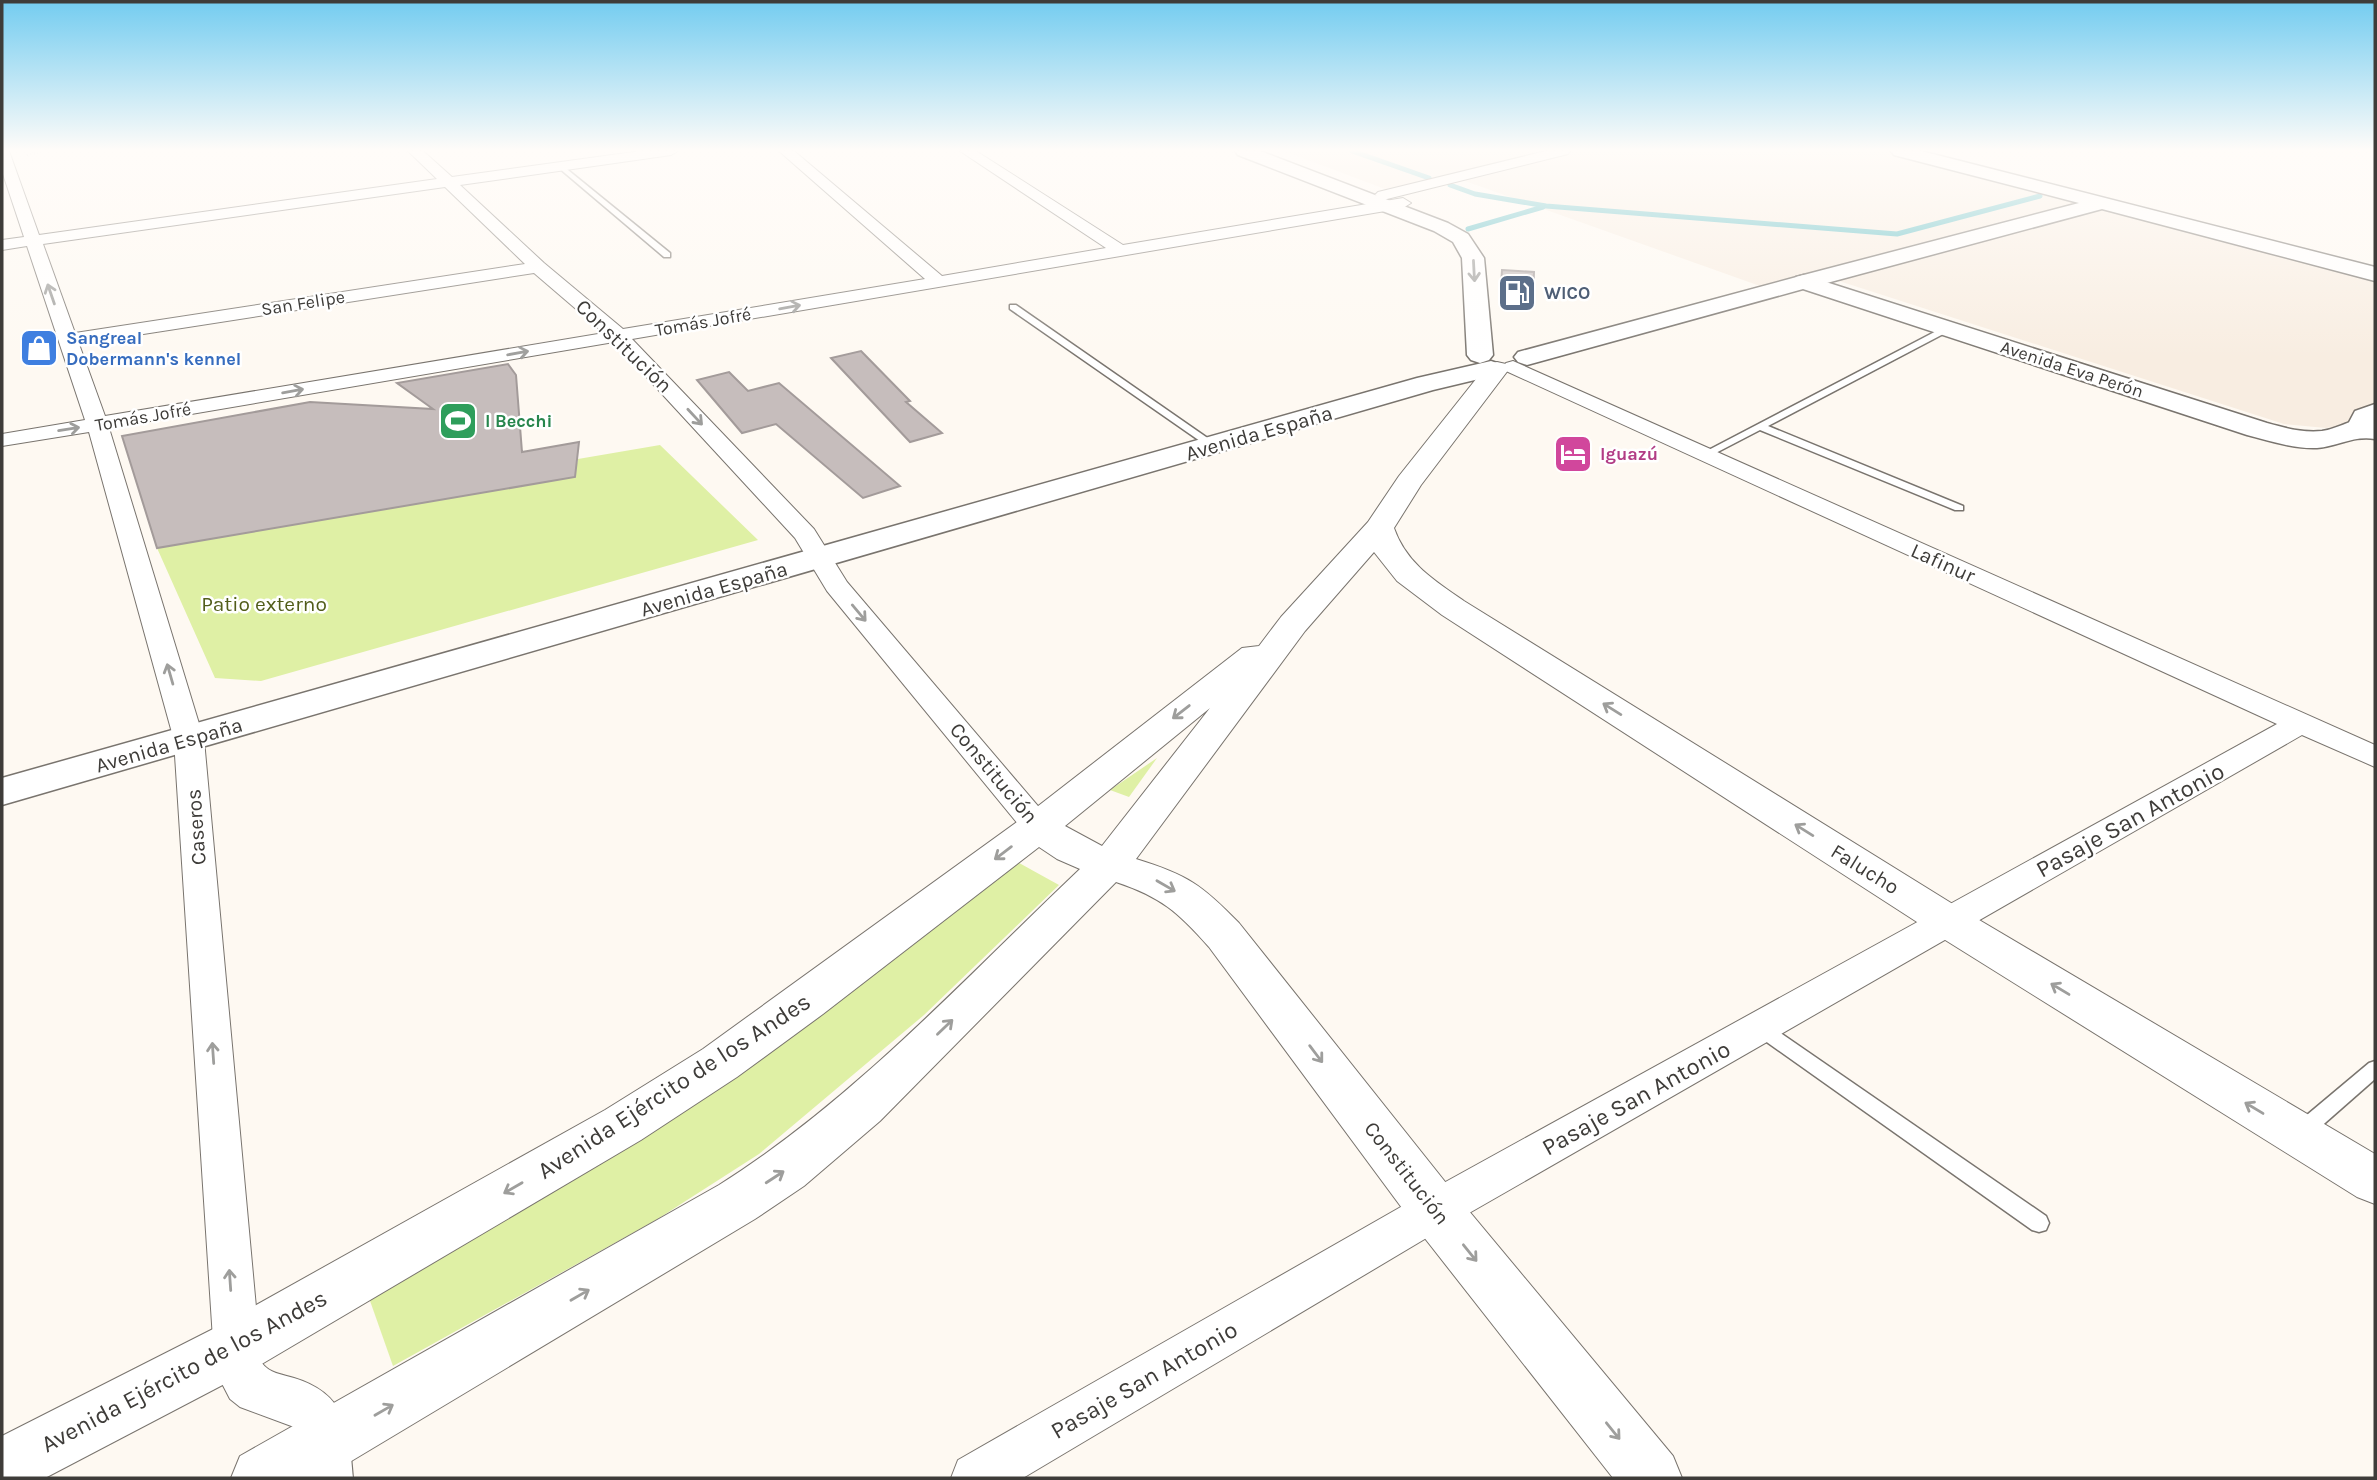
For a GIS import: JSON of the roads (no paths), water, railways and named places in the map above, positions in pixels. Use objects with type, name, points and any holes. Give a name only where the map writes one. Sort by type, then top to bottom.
[{"type":"main road","points":[[1429,220],[1449,230],[1466,244],[1473,258],[1497,363]]},
{"type":"main road","points":[[1447,220],[1462,225],[1483,240],[1490,252],[1496,297]]},
{"type":"main road","name":"Avenida España","points":[[2,792],[1497,363],[2038,220]]},
{"type":"main road","points":[[2168,220],[2375,274]]},
{"type":"main road","name":"Avenida Eva Perón","points":[[1804,282],[2257,429],[2300,439],[2327,441],[2367,429]]},
{"type":"street","name":"Caseros","points":[[26,220],[97,425],[189,740],[238,1370],[244,1382],[271,1398],[307,1405],[318,1416],[326,1461]]},
{"type":"street","points":[[2,245],[181,220]]},
{"type":"street","name":"Constitución","points":[[489,220],[618,336],[804,534],[836,586],[1038,827],[1070,849],[1159,881],[1192,901],[1224,935],[1434,1210],[1651,1478]]},
{"type":"street","points":[[867,220],[938,281]]},
{"type":"street","points":[[1073,220],[1121,251]]},
{"type":"street","name":"Tomás Jofré","points":[[2,440],[1121,251],[1288,220]]},
{"type":"street","name":"San Felipe","points":[[67,340],[538,267]]},
{"type":"street","name":"Lafinur","points":[[1497,363],[2375,757]]},
{"type":"street","name":"Avenida Ejército de los Andes","points":[[262,1478],[326,1461],[786,1170],[863,1106],[1110,865],[1293,624],[1379,528],[1409,482],[1497,363]]},
{"type":"street","name":"Falucho","points":[[1379,528],[1391,556],[1426,589],[1453,608],[1950,922],[2375,1181]]},
{"type":"street","name":"Avenida Ejército de los Andes","points":[[2,1468],[235,1348],[623,1125],[720,1063],[1038,827],[1293,624]]},
{"type":"street","name":"Pasaje San Antonio","points":[[976,1478],[1434,1210],[2300,724]]},
{"type":"lane","points":[[625,220],[667,255]]},
{"type":"lane","points":[[1013,307],[1214,446]]},
{"type":"lane","points":[[1704,455],[1946,329]]},
{"type":"lane","points":[[1759,426],[1959,508]]},
{"type":"lane","points":[[1760,1028],[2039,1223]]},
{"type":"lane","points":[[2298,1135],[2375,1068]]},
{"type":"waterway","points":[[1468,229],[1498,220]]},
{"type":"waterway","points":[[1722,220],[1897,234],[1949,220]]},
{"type":"place","name":"WICO","points":[[1517,293]]},
{"type":"place","name":"Sangreal Dobermann's kennel","points":[[39,348]]},
{"type":"place","name":"I Becchi","points":[[458,421]]},
{"type":"place","name":"Iguazú","points":[[1573,454]]},
{"type":"park label","name":"Patio externo","points":[[264,604]]}]
